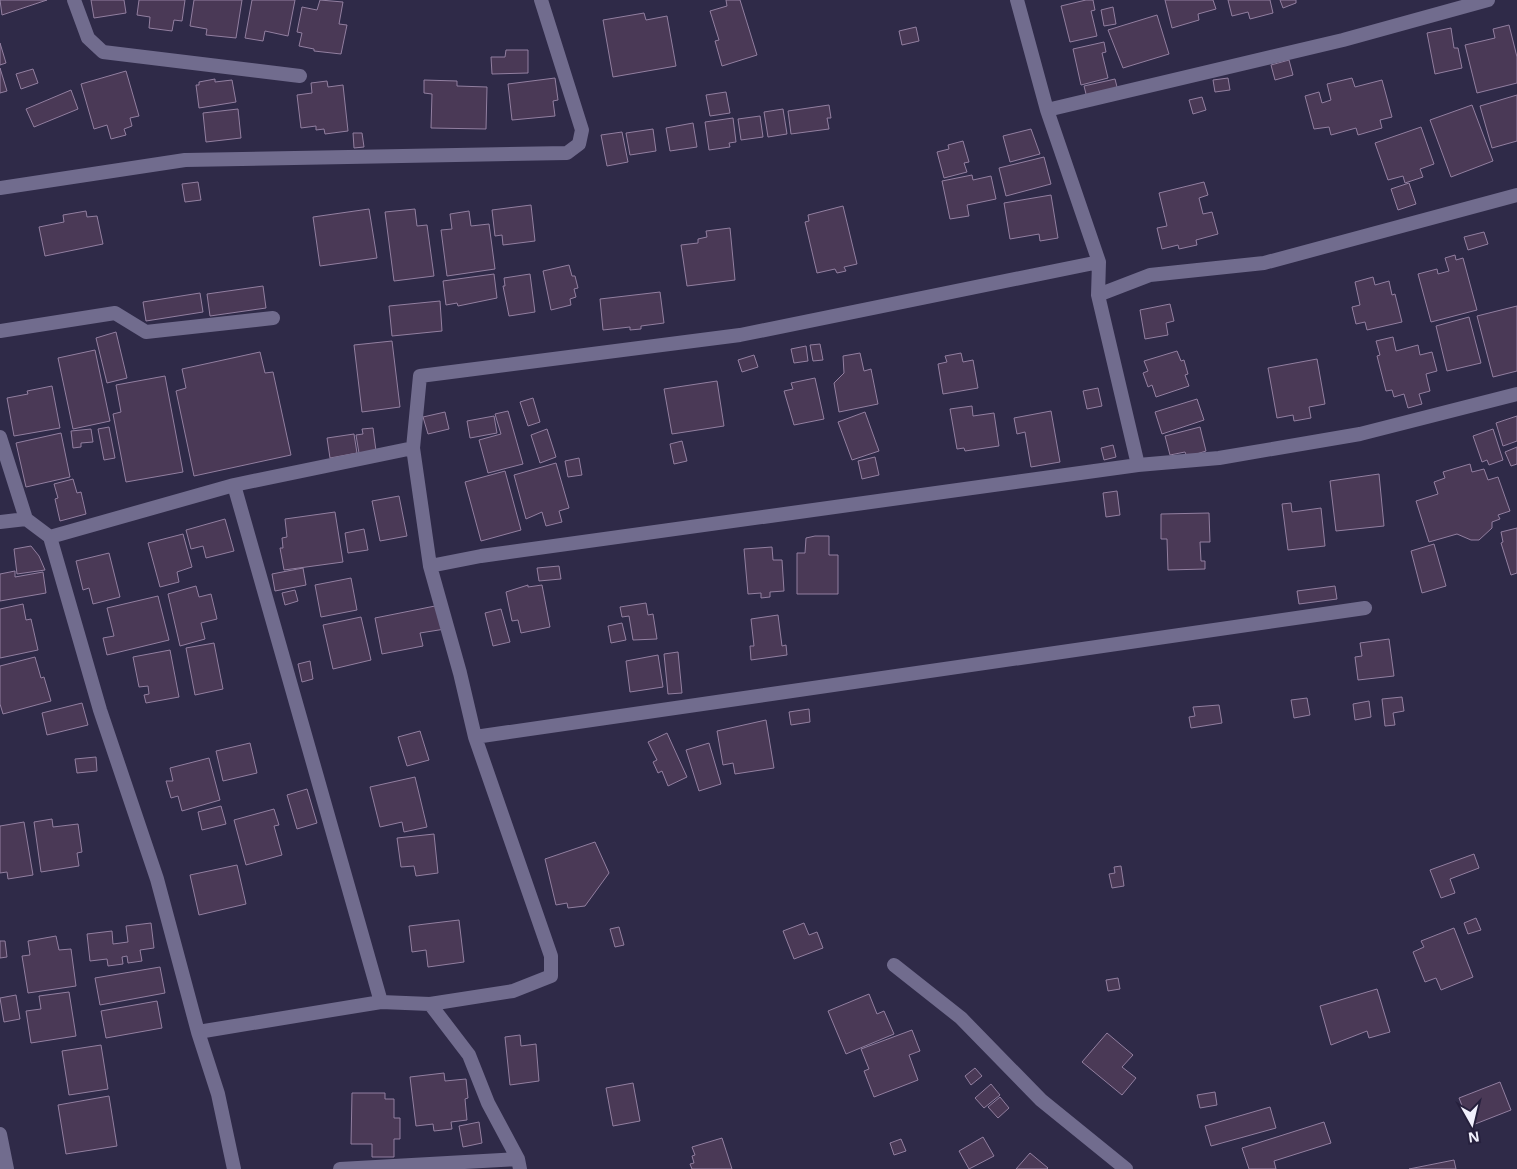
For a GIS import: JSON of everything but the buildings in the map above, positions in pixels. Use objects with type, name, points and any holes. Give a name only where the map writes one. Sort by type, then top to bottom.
[{"type":"street","points":[[74,0],[88,38],[103,52],[300,76]]},
{"type":"street","points":[[0,188],[185,160],[567,153],[579,144],[582,130],[541,0]]},
{"type":"street","points":[[1017,0],[1047,110],[1099,262],[1098,295],[1138,465]]},
{"type":"street","points":[[1047,110],[1343,40],[1488,0]]},
{"type":"street","points":[[1098,295],[1150,275],[1264,263],[1517,195]]},
{"type":"street","points":[[198,1032],[381,1002],[430,1004],[513,991],[551,976],[551,956],[475,737],[460,673],[430,566],[413,448],[420,376],[740,335],[1099,262]]},
{"type":"street","points":[[0,331],[115,314],[146,332],[273,318]]},
{"type":"street","points":[[430,566],[490,555],[845,504],[1138,465],[1219,458],[1360,434],[1517,394]]},
{"type":"street","points":[[0,437],[26,519],[50,537],[100,710],[157,879],[198,1032],[218,1094],[234,1169]]},
{"type":"street","points":[[50,537],[234,485],[413,448]]},
{"type":"street","points":[[234,485],[381,1002]]},
{"type":"street","points":[[0,522],[26,519]]},
{"type":"street","points":[[475,737],[1365,608]]},
{"type":"street","points":[[894,964],[961,1018],[1041,1100],[1126,1169]]},
{"type":"street","points":[[340,1169],[519,1164],[488,1103],[469,1055],[430,1004]]},
{"type":"street","points":[[0,1134],[7,1169]]}]
